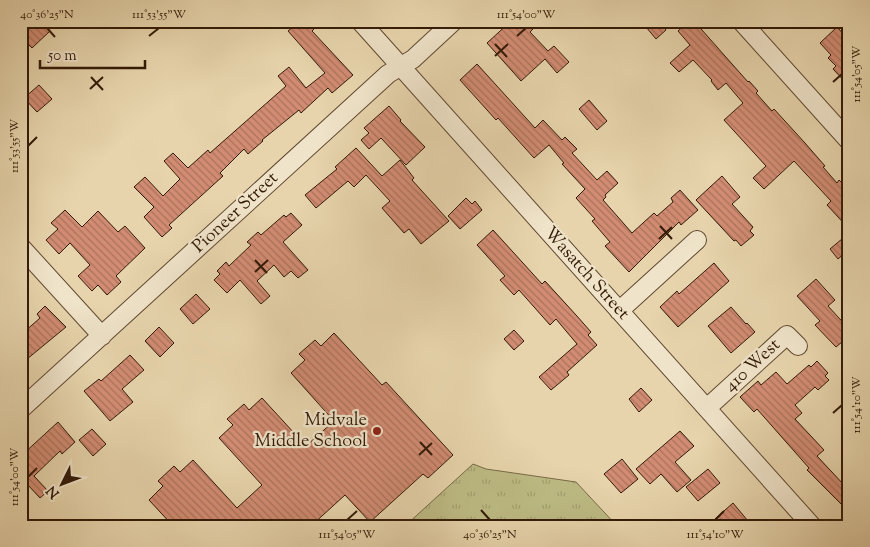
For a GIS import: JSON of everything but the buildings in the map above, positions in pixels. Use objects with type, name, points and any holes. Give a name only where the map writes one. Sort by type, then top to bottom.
[{"type":"street","name":"Wasatch Street","points":[[360,21],[812,526]]},
{"type":"street","name":"Pioneer Street","points":[[21,409],[380,80],[413,59],[454,21]]},
{"type":"street","points":[[741,21],[849,141]]},
{"type":"street","points":[[619,311],[697,240]]},
{"type":"street","points":[[21,247],[102,336]]},
{"type":"street","name":"410 West","points":[[707,408],[787,335],[798,346]]},
{"type":"green space","points":[[473,464],[486,469],[576,482],[617,526],[405,526]]},
{"type":"place","name":"Midvale Middle School","points":[[377,431]]}]
